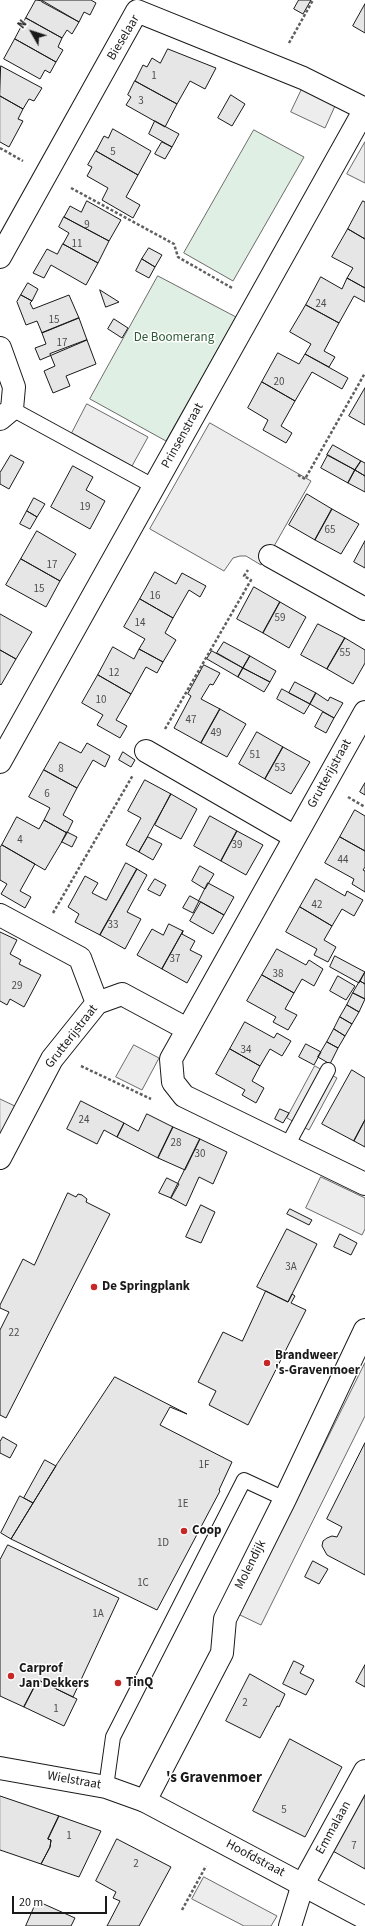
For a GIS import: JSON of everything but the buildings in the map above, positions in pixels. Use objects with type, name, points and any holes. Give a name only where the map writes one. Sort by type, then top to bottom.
[{"type":"street","name":"Bieselaar","points":[[0,257],[141,6],[303,78],[365,109]]},
{"type":"street","name":"Prinsenstraat","points":[[0,762],[365,109]]},
{"type":"street","points":[[0,348],[14,387],[6,414]]},
{"type":"street","points":[[270,556],[365,609]]},
{"type":"street","name":"Grutterijstraat","points":[[173,1082],[171,1059],[365,712]]},
{"type":"street","points":[[146,751],[295,836]]},
{"type":"street","points":[[0,915],[80,958],[97,1003]]},
{"type":"street","name":"Grutterijstraat","points":[[0,1158],[56,1053],[97,1003],[122,994],[187,1029]]},
{"type":"street","points":[[173,1082],[184,1096],[365,1184]]},
{"type":"street","name":"Molendijk","points":[[145,1801],[222,1653],[225,1619],[285,1499],[365,1330]]},
{"type":"street","name":"Wielstraat","points":[[0,1768],[106,1786],[145,1801]]},
{"type":"street","name":"Emmalaan","points":[[290,1926],[303,1884],[365,1771]]},
{"type":"street","name":"Hoofdstraat","points":[[145,1801],[365,1918]]},
{"type":"lane","points":[[6,414],[144,481]]},
{"type":"lane","points":[[287,1146],[328,1070]]},
{"type":"lane","points":[[106,1786],[112,1737],[244,1480],[285,1499]]},
{"type":"path","points":[[276,67],[313,0]]},
{"type":"path","points":[[0,148],[174,244],[178,257],[257,302]]},
{"type":"path","points":[[298,475],[305,478],[365,374]]},
{"type":"path","points":[[56,1053],[153,1101],[173,1082]]},
{"type":"path","points":[[182,1910],[220,1840]]},
{"type":"green space","points":[[254,130],[304,157],[233,281],[184,253]]},
{"type":"green space","name":"De Boomerang","points":[[158,276],[236,317],[166,441],[90,399]]},
{"type":"shaded area","points":[[302,89],[335,106],[325,128],[291,112]]},
{"type":"shaded area","points":[[365,142],[365,183],[347,174]]},
{"type":"shaded area","points":[[87,404],[148,437],[132,466],[72,433]]},
{"type":"shaded area","points":[[210,423],[311,481],[273,548],[261,565],[246,556],[240,556],[233,558],[224,571],[150,529]]},
{"type":"shaded area","points":[[134,1045],[159,1058],[142,1090],[116,1077]]},
{"type":"shaded area","points":[[315,1066],[337,1078],[309,1130],[287,1118]]},
{"type":"shaded area","points":[[0,1099],[19,1108],[0,1146]]},
{"type":"shaded area","points":[[321,1177],[365,1198],[365,1229],[362,1235],[306,1208]]},
{"type":"shaded area","points":[[365,1363],[365,1416],[261,1625],[240,1615]]},
{"type":"shaded area","points":[[204,1877],[277,1916],[271,1926],[244,1926],[192,1899]]},
{"type":"place","name":"De Springplank","points":[[94,1287]]},
{"type":"place","name":"Brandweer 's-Gravenmoer","points":[[267,1363]]},
{"type":"place","name":"Coop","points":[[184,1531]]},
{"type":"place","name":"Carprof Jan Dekkers","points":[[11,1676]]},
{"type":"place","name":"TinQ","points":[[118,1683]]},
{"type":"district","name":"'s Gravenmoer","points":[[214,1779]]}]
